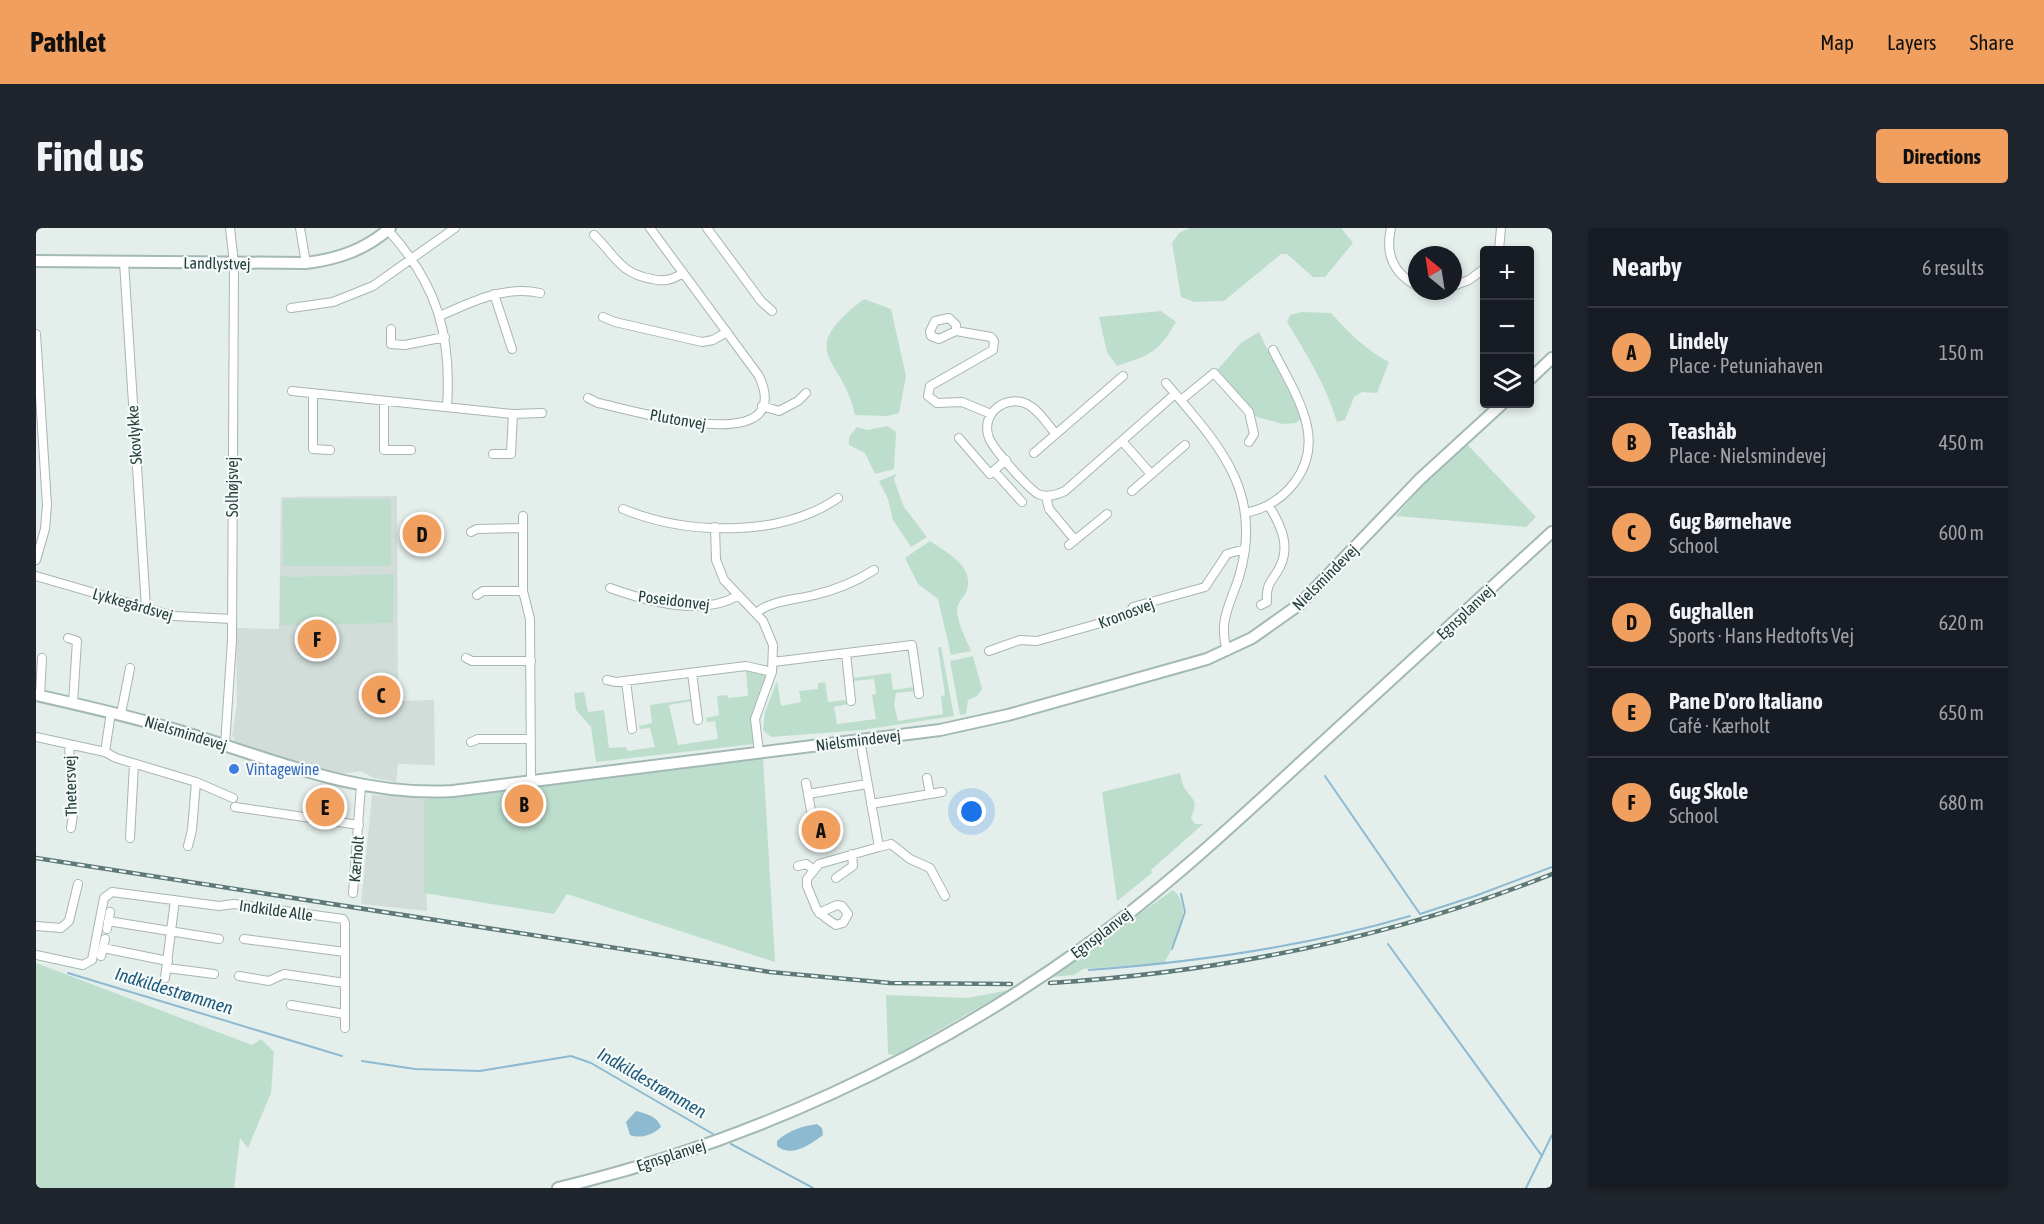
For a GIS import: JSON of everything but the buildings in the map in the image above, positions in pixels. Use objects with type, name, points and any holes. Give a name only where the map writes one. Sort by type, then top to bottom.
[{"type":"street","name":"Solhøjsvej","points":[[225,745],[229,717],[232,619],[234,263],[231,228]]},
{"type":"street","points":[[300,228],[306,263]]},
{"type":"street","points":[[291,308],[333,302],[373,286],[455,228]]},
{"type":"street","points":[[650,228],[759,376],[764,391],[762,406],[779,411],[798,401],[806,393]]},
{"type":"street","points":[[707,228],[761,301],[772,311]]},
{"type":"street","points":[[1391,228],[1388,250],[1390,260],[1398,272],[1408,279]]},
{"type":"street","points":[[1499,246],[1501,228]]},
{"type":"street","name":"Landlystvej","points":[[36,261],[306,263],[330,260],[354,252],[389,229]]},
{"type":"street","points":[[389,229],[425,279],[440,316],[448,363],[447,407]]},
{"type":"street","points":[[594,235],[621,266],[635,276],[662,281],[683,273]]},
{"type":"street","name":"Skovlykke","points":[[124,262],[146,608]]},
{"type":"street","points":[[1462,283],[1480,272]]},
{"type":"street","points":[[440,316],[494,294],[526,290],[540,293]]},
{"type":"street","points":[[494,294],[512,349]]},
{"type":"street","points":[[603,316],[615,322],[702,342],[713,340],[727,332]]},
{"type":"street","points":[[391,329],[391,344],[405,345],[445,337]]},
{"type":"street","points":[[956,330],[991,337],[993,350],[930,386],[928,396],[937,403],[962,402],[991,414]]},
{"type":"street","points":[[36,334],[47,505],[45,529],[36,560]]},
{"type":"street","points":[[1245,513],[1269,506],[1289,490],[1297,480],[1306,459],[1308,437],[1302,409],[1273,350]]},
{"type":"street","points":[[1534,375],[1552,358]]},
{"type":"street","points":[[1056,434],[1032,407],[1024,403],[1006,402],[991,414],[988,423],[989,437],[1006,460],[1030,487],[1046,496],[1065,491],[1122,441],[1178,397],[1214,373],[1249,412],[1254,434],[1250,442]]},
{"type":"street","points":[[1034,453],[1123,376]]},
{"type":"street","points":[[1166,383],[1212,436],[1226,457],[1235,473],[1245,513],[1245,549],[1224,617],[1222,634],[1227,651]]},
{"type":"street","points":[[292,391],[313,395],[513,414],[542,413]]},
{"type":"street","points":[[313,395],[313,449],[330,450]]},
{"type":"street","name":"Plutonvej","points":[[588,398],[598,403],[715,425],[744,422],[756,416],[762,406]]},
{"type":"street","points":[[384,401],[384,450],[411,450]]},
{"type":"street","name":"Nielsmindevej","points":[[42,658],[38,696],[116,713],[319,776],[362,785],[430,792],[940,730],[1008,715],[1155,675],[1227,651],[1277,622],[1300,604],[1420,479],[1498,408]]},
{"type":"street","points":[[493,454],[512,454],[513,414]]},
{"type":"street","points":[[959,438],[990,474],[1006,460]]},
{"type":"street","points":[[1122,441],[1151,474]]},
{"type":"street","points":[[1132,491],[1185,445]]},
{"type":"street","points":[[994,471],[1022,502]]},
{"type":"street","points":[[1046,496],[1049,509],[1072,543],[1107,514]]},
{"type":"street","points":[[623,508],[668,521],[715,527],[779,521],[823,508],[838,498]]},
{"type":"street","points":[[1261,605],[1267,602],[1266,589],[1284,554],[1284,534],[1269,506]]},
{"type":"street","points":[[523,516],[523,591],[530,619],[531,781]]},
{"type":"street","name":"Poseidonvej","points":[[715,527],[715,549],[719,570],[729,588],[756,613],[770,635],[772,672],[755,719],[759,752]]},
{"type":"street","points":[[471,532],[477,529],[523,528]]},
{"type":"street","name":"Egnsplanvej","points":[[558,1188],[674,1156],[804,1106],[943,1037],[1041,977],[1126,915],[1193,860],[1552,532]]},
{"type":"street","name":"Kronosvej","points":[[989,651],[1020,640],[1037,641],[1129,615],[1133,607],[1205,586],[1227,554],[1245,549]]},
{"type":"street","points":[[756,613],[768,605],[856,582],[874,570]]},
{"type":"street","name":"Lykkegårdsvej","points":[[36,576],[183,618],[232,619]]},
{"type":"street","name":"Poseidonvej","points":[[610,588],[629,595],[674,603],[710,606],[737,596]]},
{"type":"street","points":[[477,595],[483,591],[523,591]]},
{"type":"street","points":[[68,638],[81,642],[73,703]]},
{"type":"street","points":[[773,662],[912,645],[919,694]]},
{"type":"street","points":[[846,653],[851,701]]},
{"type":"street","points":[[466,658],[472,661],[531,661]]},
{"type":"street","points":[[607,680],[626,681],[746,666],[772,672]]},
{"type":"street","points":[[105,752],[130,668]]},
{"type":"street","points":[[692,673],[698,720]]},
{"type":"street","points":[[626,681],[632,729]]},
{"type":"street","name":"Thetersvej","points":[[36,737],[105,752],[134,764],[196,782],[233,798]]},
{"type":"street","points":[[471,742],[478,739],[531,739]]},
{"type":"street","points":[[860,740],[879,847]]},
{"type":"street","name":"Thetersvej","points":[[69,744],[71,828]]},
{"type":"street","points":[[130,838],[134,764]]},
{"type":"street","points":[[927,778],[930,794]]},
{"type":"street","points":[[188,846],[192,830],[196,782]]},
{"type":"street","points":[[806,783],[812,816]]},
{"type":"street","points":[[808,794],[867,784]]},
{"type":"street","name":"Kærholt","points":[[353,893],[362,785]]},
{"type":"street","points":[[871,804],[942,792]]},
{"type":"street","name":"Kærholt","points":[[235,807],[359,825]]},
{"type":"street","points":[[819,913],[807,886],[813,869],[819,864],[891,844],[910,859],[930,868],[945,896]]},
{"type":"street","points":[[836,878],[853,866],[852,854]]},
{"type":"street","points":[[798,866],[806,864],[813,869]]},
{"type":"street","points":[[36,926],[61,928],[69,921],[78,884]]},
{"type":"street","name":"Indkilde Alle","points":[[36,955],[83,965],[89,964],[92,960],[104,898],[112,892],[219,906],[234,904],[343,919],[345,923],[345,1029]]},
{"type":"street","points":[[165,978],[175,900]]},
{"type":"street","points":[[108,921],[219,939]]},
{"type":"street","name":"Indkilde Alle","points":[[244,939],[345,952]]},
{"type":"street","points":[[103,948],[213,974]]},
{"type":"street","points":[[238,976],[269,981],[284,974],[345,983]]},
{"type":"street","points":[[291,1005],[345,1014]]},
{"type":"shaded area","points":[[397,496],[398,701],[434,700],[435,765],[398,764],[396,782],[374,778],[361,771],[341,774],[236,743],[232,736],[237,704],[236,628],[279,629],[281,497]]},
{"type":"shaded area","points":[[372,795],[425,798],[427,911],[361,904]]},
{"type":"green space","points":[[1190,228],[1341,228],[1353,243],[1325,277],[1313,277],[1287,254],[1281,254],[1224,301],[1194,302],[1181,297],[1172,243],[1179,233]]},
{"type":"green space","points":[[864,299],[891,309],[906,376],[899,413],[887,416],[855,415],[849,396],[828,356],[827,345],[831,332],[842,317]]},
{"type":"green space","points":[[1161,311],[1176,322],[1164,340],[1152,352],[1117,366],[1107,352],[1099,317]]},
{"type":"green space","points":[[1302,312],[1331,313],[1358,340],[1389,362],[1377,393],[1362,392],[1354,397],[1345,420],[1337,422],[1322,383],[1287,322],[1290,315]]},
{"type":"green space","points":[[1259,332],[1302,418],[1296,423],[1283,424],[1254,416],[1217,370],[1241,343]]},
{"type":"green space","points":[[887,426],[896,432],[894,469],[875,474],[865,453],[849,445],[849,437],[857,427],[867,430]]},
{"type":"green space","points":[[1467,444],[1536,517],[1526,527],[1396,516],[1435,471]]},
{"type":"green space","points":[[896,474],[894,480],[904,507],[927,537],[911,547],[893,520],[888,499],[879,481]]},
{"type":"green space","points":[[283,499],[391,499],[391,566],[283,566]]},
{"type":"green space","points":[[930,541],[958,561],[967,573],[967,590],[957,611],[971,651],[951,655],[938,599],[918,584],[905,558]]},
{"type":"green space","points":[[394,574],[393,623],[280,625],[280,575],[293,577]]},
{"type":"green space","points":[[938,647],[941,647],[954,716],[862,730],[771,737],[763,730],[765,712],[777,681],[781,706],[801,702],[799,691],[818,689],[818,683],[825,682],[828,702],[847,700],[848,704],[834,707],[837,724],[876,719],[872,695],[876,694],[874,679],[853,681],[853,678],[891,673],[893,690],[914,687],[915,691],[896,693],[894,705],[898,721],[943,714],[941,696],[945,695]]},
{"type":"green space","points":[[973,656],[982,689],[977,696],[968,700],[966,714],[960,715],[950,661]]},
{"type":"green space","points":[[746,670],[766,675],[754,714],[754,744],[596,762],[591,727],[576,710],[574,693],[584,692],[588,712],[604,710],[609,748],[626,747],[628,751],[655,747],[650,728],[640,729],[639,726],[652,723],[650,705],[691,699],[692,701],[669,705],[678,745],[718,739],[715,721],[707,722],[706,718],[719,715],[717,696],[727,695],[728,698],[748,696]]},
{"type":"green space","points":[[763,758],[775,962],[567,894],[554,914],[424,893],[424,800],[428,798],[491,793]]},
{"type":"green space","points":[[1180,773],[1183,786],[1195,803],[1191,818],[1195,824],[1203,824],[1151,870],[1152,873],[1117,901],[1102,792]]},
{"type":"green space","points":[[1173,890],[1183,907],[1183,916],[1178,936],[1164,963],[1083,969],[1074,975],[1051,977]]},
{"type":"green space","points":[[36,963],[252,1045],[261,1039],[274,1052],[271,1093],[248,1148],[240,1138],[234,1188],[36,1188]]},
{"type":"green space","points":[[1009,990],[896,1055],[888,1054],[886,995],[967,998]]},
{"type":"water","points":[[636,1111],[648,1114],[661,1127],[646,1136],[630,1135],[626,1122]]},
{"type":"water","points":[[817,1124],[822,1128],[823,1135],[806,1146],[789,1151],[777,1146],[777,1141],[786,1134]]},
{"type":"waterway","points":[[1325,776],[1420,914],[1552,867]]},
{"type":"waterway","points":[[1172,949],[1185,912],[1181,894]]},
{"type":"waterway","points":[[1089,970],[1170,963],[1251,952],[1371,927],[1410,916]]},
{"type":"waterway","points":[[1388,944],[1542,1156]]},
{"type":"waterway","name":"Indkildestrømmen","points":[[68,973],[342,1056]]},
{"type":"waterway","name":"Indkildestrømmen","points":[[362,1061],[415,1069],[480,1071],[571,1056],[591,1063],[713,1134]]},
{"type":"waterway","points":[[1526,1188],[1552,1135]]},
{"type":"waterway","name":"Indkildestrømmen","points":[[731,1144],[813,1188]]},
{"type":"railway","points":[[36,858],[770,972],[890,983],[1011,984]]},
{"type":"railway","points":[[1050,983],[1178,970],[1242,961],[1305,948],[1368,934],[1430,916],[1491,897],[1552,874]]},
{"type":"place","name":"Gughallen","points":[[422,534]]},
{"type":"place","name":"Gug Skole","points":[[317,639]]},
{"type":"place","name":"Gug Børnehave","points":[[381,695]]},
{"type":"place","name":"Vintagewine","points":[[234,769]]},
{"type":"place","name":"Teashåb","points":[[524,804]]},
{"type":"place","name":"Pane D'oro Italiano","points":[[325,807]]},
{"type":"place","name":"Lindely","points":[[821,830]]}]
